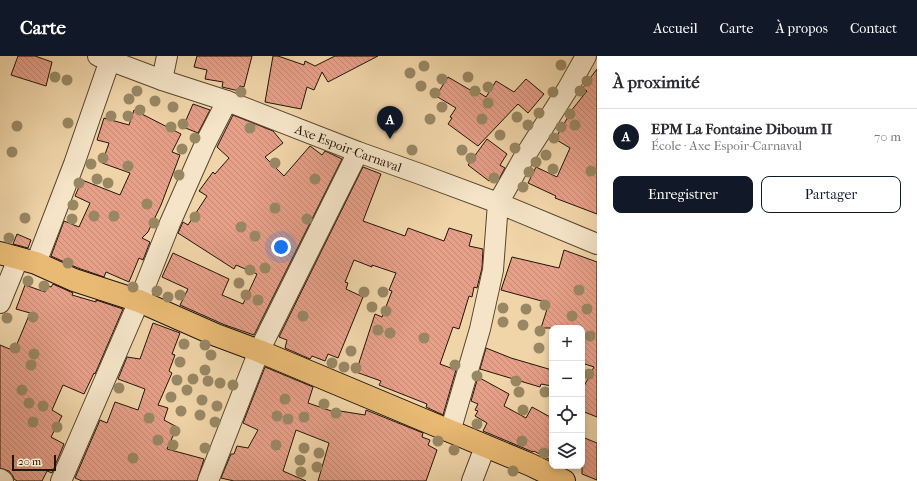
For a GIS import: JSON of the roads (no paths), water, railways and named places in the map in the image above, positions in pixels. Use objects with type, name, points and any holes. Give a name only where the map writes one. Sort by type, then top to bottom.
[{"type":"main road","points":[[18,258],[74,280],[139,301],[531,465],[564,481]]},
{"type":"street","points":[[162,80],[167,56]]},
{"type":"street","points":[[450,432],[478,336],[493,270],[498,203],[586,56]]},
{"type":"street","points":[[0,303],[18,258],[59,206],[104,58]]},
{"type":"street","name":"Axe Espoir-Carnaval","points":[[104,58],[162,80],[227,101],[358,152],[498,203],[597,244]]},
{"type":"street","points":[[61,481],[139,301],[173,216],[205,144],[227,101]]},
{"type":"street","points":[[208,481],[259,351],[358,152]]},
{"type":"street","points":[[472,481],[486,447]]},
{"type":"place","name":"EPM La Fontaine Diboum II","points":[[390,139]]}]
